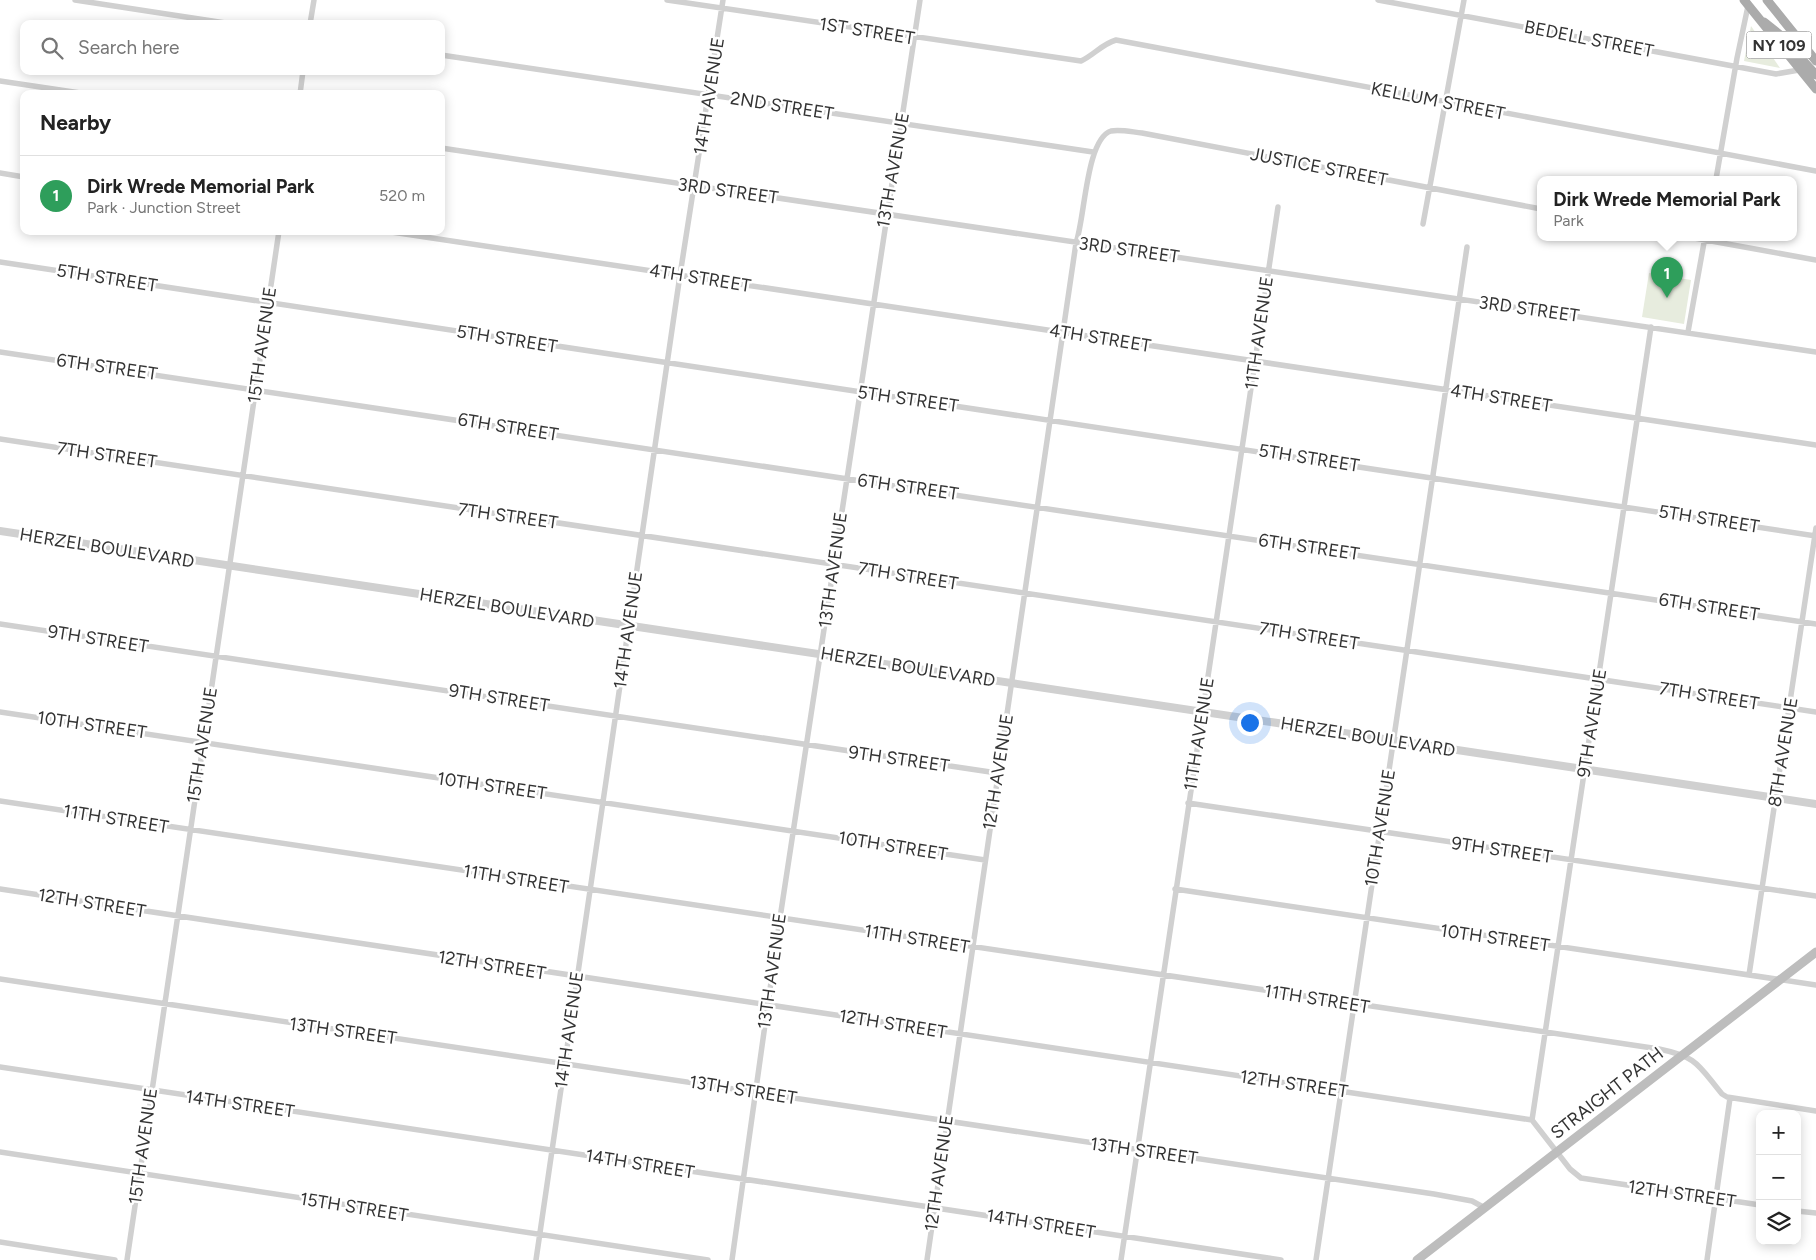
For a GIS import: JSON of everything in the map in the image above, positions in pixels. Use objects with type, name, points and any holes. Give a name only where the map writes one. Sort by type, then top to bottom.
[{"type":"main road","name":"NY 109","points":[[1767,0],[1816,61]]},
{"type":"main road","name":"NY 109","points":[[1746,3],[1816,89]]},
{"type":"main road","points":[[1754,14],[1779,34],[1816,75]]},
{"type":"main road","name":"STRAIGHT PATH","points":[[1418,1260],[1816,952]]},
{"type":"street","points":[[75,0],[206,20]]},
{"type":"street","points":[[311,20],[314,0]]},
{"type":"street","name":"1ST STREET","points":[[666,0],[1067,60]]},
{"type":"street","name":"14TH AVENUE","points":[[536,1260],[680,276],[723,0]]},
{"type":"street","name":"13TH AVENUE","points":[[732,1260],[780,918],[883,229],[888,214],[920,0]]},
{"type":"street","name":"BEDELL STREET","points":[[1378,0],[1736,67],[1780,74],[1799,70]]},
{"type":"street","points":[[1423,224],[1464,0]]},
{"type":"street","points":[[1716,176],[1746,3]]},
{"type":"street","name":"KELLUM STREET","points":[[1067,60],[1080,61],[1091,56],[1105,43],[1116,40],[1816,171]]},
{"type":"street","name":"2ND STREET","points":[[445,56],[1093,152]]},
{"type":"street","points":[[301,90],[302,75]]},
{"type":"street","points":[[0,81],[60,90]]},
{"type":"street","name":"JUSTICE STREET","points":[[1100,138],[1111,131],[1124,131],[1537,208]]},
{"type":"street","name":"12TH AVENUE","points":[[927,1260],[971,947],[1012,683],[1076,243],[1081,230],[1093,152],[1100,138]]},
{"type":"street","name":"3RD STREET","points":[[445,149],[1816,352]]},
{"type":"street","points":[[0,173],[20,176]]},
{"type":"street","name":"11TH AVENUE","points":[[1121,1260],[1278,207]]},
{"type":"street","name":"15TH AVENUE","points":[[128,1260],[189,830],[278,235]]},
{"type":"street","name":"4TH STREET","points":[[411,235],[1816,445]]},
{"type":"street","points":[[1688,332],[1704,241]]},
{"type":"street","points":[[1720,241],[1816,260]]},
{"type":"street","name":"10TH AVENUE","points":[[1316,1260],[1467,247]]},
{"type":"street","name":"5TH STREET","points":[[0,262],[1815,536]]},
{"type":"street","name":"9TH AVENUE","points":[[1532,1120],[1651,327]]},
{"type":"street","name":"6TH STREET","points":[[0,352],[1816,624]]},
{"type":"street","name":"7TH STREET","points":[[0,439],[1816,712]]},
{"type":"street","name":"8TH AVENUE","points":[[1749,975],[1816,528]]},
{"type":"street","name":"HERZEL BOULEVARD","points":[[0,531],[229,567],[1816,804]]},
{"type":"street","name":"9TH STREET","points":[[0,624],[997,773]]},
{"type":"street","name":"10TH STREET","points":[[0,712],[985,860]]},
{"type":"street","name":"11TH STREET","points":[[0,801],[1683,1055],[1698,1064],[1722,1094],[1730,1098]]},
{"type":"street","name":"9TH STREET","points":[[1188,803],[1816,896]]},
{"type":"street","name":"10TH STREET","points":[[1175,889],[1816,985]]},
{"type":"street","name":"12TH STREET","points":[[0,890],[576,978],[1532,1120],[1572,1172],[1581,1178],[1756,1204]]},
{"type":"street","name":"13TH STREET","points":[[0,979],[1466,1199],[1485,1208]]},
{"type":"street","name":"14TH STREET","points":[[0,1067],[1281,1260]]},
{"type":"street","points":[[1707,1260],[1730,1098],[1816,1111]]},
{"type":"street","name":"15TH STREET","points":[[0,1152],[708,1260]]},
{"type":"street","points":[[1801,1211],[1816,1213]]},
{"type":"street","points":[[0,1242],[115,1260]]},
{"type":"shaded area","points":[[1751,26],[1780,68],[1744,61]]},
{"type":"shaded area","points":[[1649,273],[1691,280],[1684,324],[1642,317]]},
{"type":"place","name":"Dirk Wrede Memorial Park","points":[[1667,298]]}]
